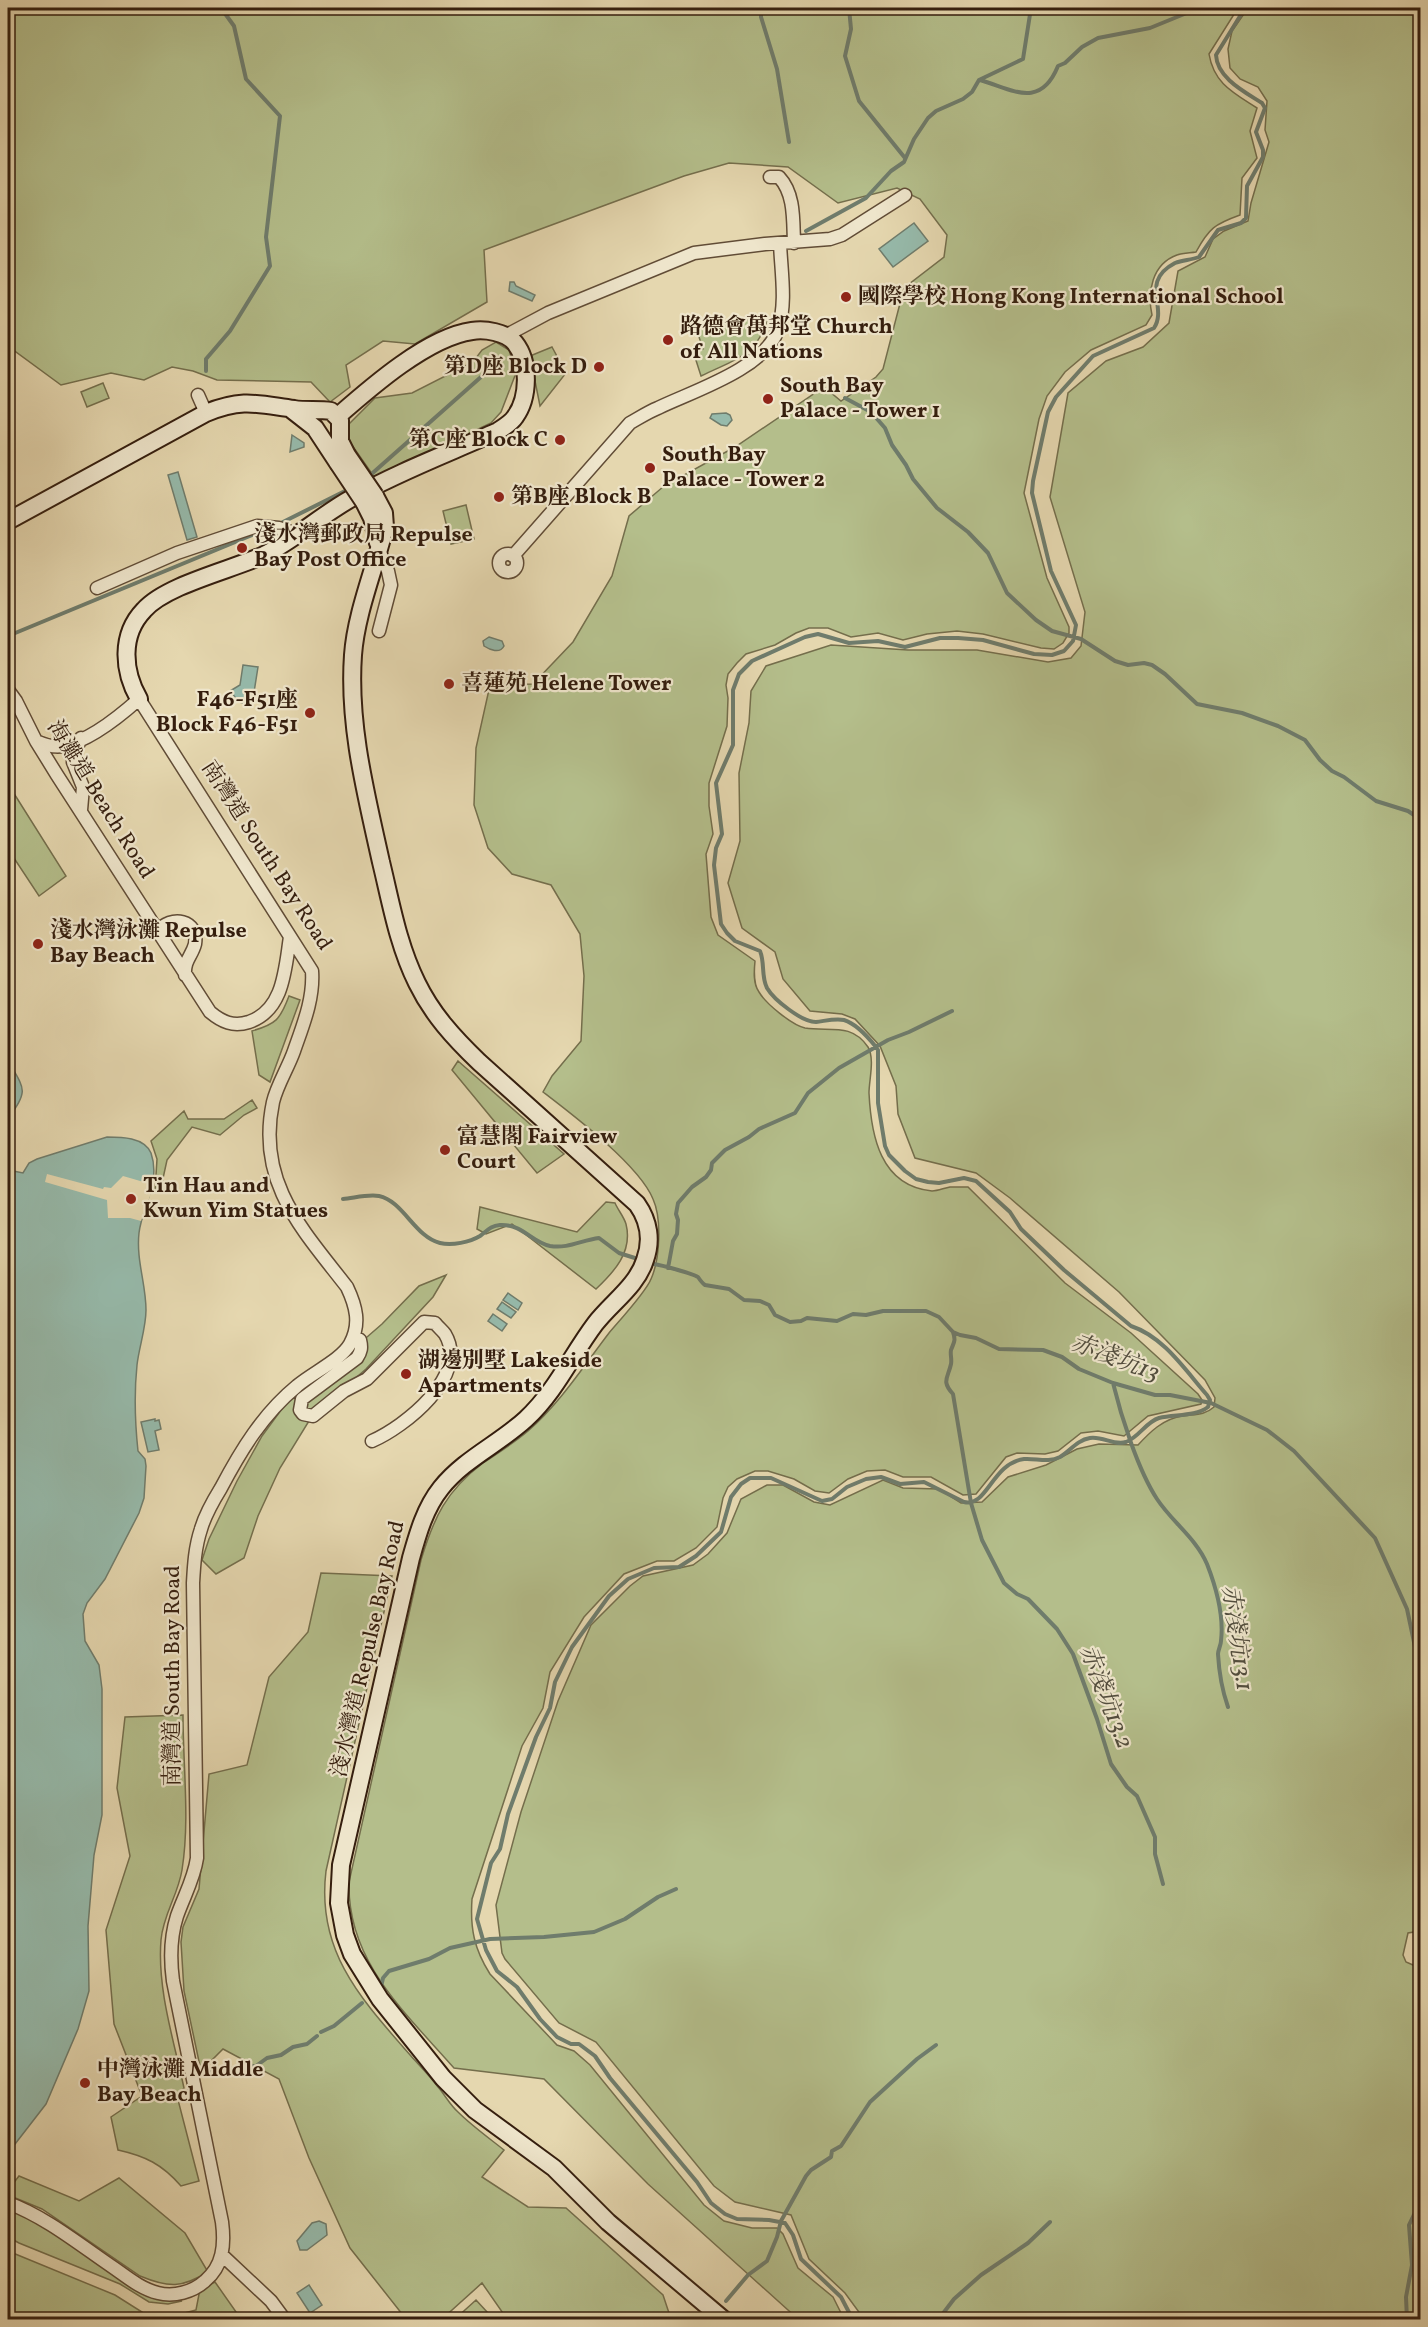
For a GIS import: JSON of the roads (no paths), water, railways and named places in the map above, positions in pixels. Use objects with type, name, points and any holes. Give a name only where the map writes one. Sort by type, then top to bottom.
[{"type":"main road","points":[[335,418],[316,416],[317,431],[331,436],[335,418],[382,379],[446,339],[473,331],[493,332],[505,336]]},
{"type":"main road","name":"南灣道 South Bay Road","points":[[139,699],[128,673],[126,648],[130,633],[143,610],[167,593],[262,555],[353,497],[498,431],[508,424],[521,406],[525,393],[525,378],[523,358],[515,343],[505,336]]},
{"type":"main road","name":"淺水灣道 Repulse Bay Road","points":[[8,521],[206,413],[239,403],[267,403],[335,418],[342,459]]},
{"type":"main road","name":"淺水灣道 Repulse Bay Road","points":[[282,406],[302,417],[317,431],[342,459],[385,517],[385,527],[356,635],[353,696],[365,788],[406,959],[432,1009],[454,1037],[637,1204],[646,1221],[649,1243],[644,1263],[637,1276],[597,1322],[554,1388],[519,1425],[448,1479],[423,1518],[411,1558],[341,1865],[340,1915],[349,1949],[366,1980],[457,2094],[483,2117],[554,2168],[608,2222],[724,2319]]},
{"type":"street","points":[[770,177],[779,177],[788,186],[792,206],[794,243]]},
{"type":"street","points":[[505,336],[548,313],[694,254],[830,239],[842,235],[905,195]]},
{"type":"street","points":[[513,556],[630,423],[654,409],[743,369],[768,347],[778,332],[783,309],[780,243]]},
{"type":"street","points":[[198,395],[206,413]]},
{"type":"street","points":[[97,588],[177,553],[257,526],[268,526],[295,533]]},
{"type":"street","points":[[379,550],[391,585],[379,631]]},
{"type":"street","name":"海灘道 Beach Road","points":[[8,690],[16,700],[36,741],[157,932],[210,1011],[220,1020],[236,1024],[256,1019],[268,1011],[277,998],[283,979],[290,938]]},
{"type":"street","points":[[36,741],[64,746],[116,718],[139,699]]},
{"type":"street","name":"南灣道 South Bay Road","points":[[139,699],[312,971],[313,987],[288,1068],[273,1099],[269,1128],[271,1157],[276,1180],[285,1203],[346,1287],[354,1302],[357,1319],[354,1336],[342,1354],[296,1387],[257,1428],[241,1451],[206,1515],[195,1555],[193,1583],[196,1858],[192,1882],[174,1928],[170,1955],[173,1982],[222,2222],[222,2255]]},
{"type":"street","points":[[81,738],[73,762],[83,787],[81,810]]},
{"type":"street","points":[[157,932],[162,924],[171,920],[180,921],[189,926],[194,933],[195,943],[187,958],[185,975]]},
{"type":"street","points":[[354,1336],[360,1340],[362,1350],[357,1359],[302,1399],[300,1404],[303,1414],[313,1416],[344,1391],[367,1379],[424,1322],[435,1323],[445,1334],[450,1349],[444,1375],[423,1406],[395,1430],[372,1441]]},
{"type":"street","points":[[8,2203],[37,2217],[142,2286],[161,2294],[182,2293],[202,2284],[214,2273],[222,2255],[271,2301],[285,2319]]},
{"type":"waterway","points":[[206,371],[206,359],[230,331],[270,266],[266,237],[280,116],[246,79],[234,26],[221,8]]},
{"type":"waterway","points":[[761,8],[761,17],[777,69],[789,142]]},
{"type":"waterway","points":[[849,8],[851,29],[845,56],[859,101],[905,158]]},
{"type":"waterway","points":[[806,231],[866,198],[891,171],[904,162],[914,139],[928,118],[936,111],[963,99],[972,92],[979,80],[1023,59],[1031,8]]},
{"type":"waterway","points":[[980,80],[1014,91],[1034,92],[1043,88],[1051,80],[1058,66],[1065,63],[1082,47],[1098,38],[1150,28],[1199,8]]},
{"type":"waterway","points":[[853,2320],[841,2297],[801,2259],[793,2235],[785,2223],[737,2219],[725,2214],[711,2203],[697,2182],[610,2078],[595,2056],[579,2044],[571,2044],[557,2037],[540,2019],[517,1987],[497,1971],[486,1950],[477,1919],[491,1863],[500,1849],[508,1814],[536,1737],[550,1708],[555,1682],[572,1647],[609,1596],[628,1579],[654,1568],[679,1567],[696,1556],[721,1532],[731,1497],[741,1484],[750,1478],[771,1478],[822,1501],[832,1499],[847,1487],[866,1479],[881,1477],[900,1484],[924,1482],[964,1502],[972,1502],[979,1498],[1004,1468],[1013,1462],[1024,1459],[1056,1459],[1081,1441],[1090,1438],[1117,1443],[1126,1442],[1159,1418],[1191,1414],[1208,1407],[1210,1400],[1207,1395],[1164,1346],[1143,1331],[1131,1326],[1064,1270],[1021,1229],[1010,1212],[976,1181],[964,1178],[939,1183],[916,1179],[889,1155],[885,1146],[878,1103],[878,1050],[876,1047],[862,1031],[849,1022],[837,1019],[810,1021],[782,1004],[767,988],[760,951],[735,941],[721,924],[714,865],[716,848],[722,834],[716,783],[733,745],[733,690],[739,674],[752,661],[805,637],[818,634],[849,643],[878,641],[905,647],[940,638],[958,638],[983,640],[1034,654],[1052,655],[1064,651],[1073,641],[1076,625],[1051,571],[1032,493],[1048,412],[1056,397],[1093,356],[1154,328],[1158,312],[1156,286],[1164,270],[1175,263],[1199,257],[1218,230],[1241,223],[1246,218],[1247,186],[1263,157],[1263,150],[1256,132],[1265,108],[1262,103],[1233,84],[1221,71],[1216,55],[1245,8]]},
{"type":"waterway","points":[[367,478],[499,361]]},
{"type":"waterway","points":[[845,398],[871,412],[885,428],[892,445],[913,479],[937,508],[968,532],[988,553],[1007,593],[1036,620],[1052,631],[1081,639],[1115,661],[1128,665],[1144,663],[1152,665],[1197,704],[1242,713],[1278,726],[1305,740],[1320,760],[1332,771],[1344,777],[1376,801],[1408,811],[1420,819]]},
{"type":"waterway","points":[[277,525],[351,488]]},
{"type":"waterway","points":[[8,636],[264,530]]},
{"type":"waterway","points":[[668,1268],[673,1241],[677,1234],[678,1203],[692,1187],[706,1177],[711,1170],[712,1163],[725,1150],[759,1129],[795,1113],[808,1093],[839,1068],[888,1040],[952,1011]]},
{"type":"waterway","name":"赤淺坑13","points":[[343,1199],[370,1195],[387,1199],[402,1211],[423,1234],[440,1243],[466,1242],[494,1226],[508,1225],[550,1246],[557,1247],[599,1238],[619,1253],[638,1259]]},
{"type":"waterway","name":"赤淺坑13","points":[[654,1264],[698,1277],[705,1285],[729,1289],[744,1300],[760,1301],[769,1305],[775,1315],[790,1322],[807,1318],[837,1321],[853,1314],[866,1315],[883,1311],[926,1311],[939,1317],[953,1332],[976,1338],[999,1349],[1043,1350],[1062,1357],[1079,1369],[1113,1383],[1155,1395],[1170,1395],[1211,1403],[1267,1430],[1294,1451],[1375,1538],[1407,1609],[1418,1661],[1420,1699]]},
{"type":"waterway","name":"赤淺坑13.2","points":[[953,1332],[951,1364],[946,1382],[953,1394],[971,1503],[982,1540],[1004,1583],[1017,1594],[1028,1599],[1057,1629],[1073,1654],[1111,1764],[1127,1787],[1137,1796],[1155,1837],[1155,1854],[1163,1884]]},
{"type":"waterway","name":"赤淺坑13.1","points":[[1113,1383],[1131,1442],[1150,1487],[1163,1507],[1197,1546],[1207,1564],[1220,1612],[1222,1631],[1218,1661],[1222,1688],[1228,1707]]},
{"type":"waterway","points":[[381,1987],[383,1978],[389,1971],[429,1959],[450,1948],[490,1939],[594,1932],[625,1919],[658,1897],[676,1889]]},
{"type":"waterway","points":[[321,2032],[334,2026],[362,2003]]},
{"type":"waterway","points":[[198,2072],[256,2066],[267,2058],[307,2044],[317,2036]]},
{"type":"waterway","points":[[726,2301],[748,2275],[767,2261],[781,2221],[806,2176],[831,2157],[832,2151],[841,2146],[870,2102],[917,2059],[936,2045]]},
{"type":"waterway","points":[[1420,2113],[1416,2163],[1420,2174]]},
{"type":"waterway","points":[[1407,2320],[1406,2297],[1412,2265],[1409,2225],[1420,2202]]},
{"type":"waterway","points":[[938,2320],[954,2299],[981,2275],[1028,2243],[1050,2222]]},
{"type":"place","name":"國際學校 Hong Kong International School","points":[[846,297]]},
{"type":"place","name":"路德會萬邦堂 Church of All Nations","points":[[668,340]]},
{"type":"place","name":"第D座 Block D","points":[[599,367]]},
{"type":"place","name":"South Bay Palace - Tower 1","points":[[768,399]]},
{"type":"place","name":"第C座 Block C","points":[[560,440]]},
{"type":"place","name":"South Bay Palace - Tower 2","points":[[650,468]]},
{"type":"place","name":"第B座 Block B","points":[[499,497]]},
{"type":"place","name":"淺水灣郵政局 Repulse Bay Post Office","points":[[242,548]]},
{"type":"place","name":"喜蓮苑 Helene Tower","points":[[449,684]]},
{"type":"place","name":"F46-F51座 Block F46-F51","points":[[310,713]]},
{"type":"place","name":"淺水灣泳灘 Repulse Bay Beach","points":[[38,944]]},
{"type":"place","name":"富慧閣 Fairview Court","points":[[445,1150]]},
{"type":"place","name":"Tin Hau and Kwun Yim Statues","points":[[131,1199]]},
{"type":"place","name":"湖邊別墅 Lakeside Apartments","points":[[406,1374]]},
{"type":"place","name":"中灣泳灘 Middle Bay Beach","points":[[85,2083]]}]
